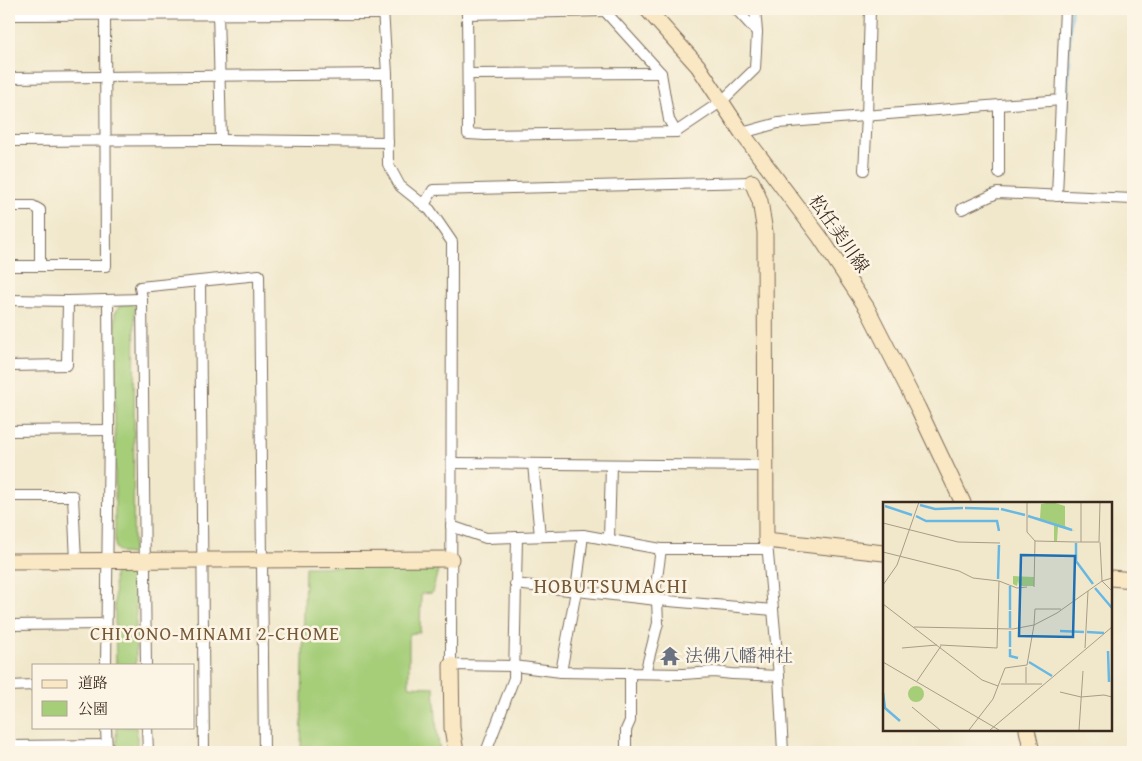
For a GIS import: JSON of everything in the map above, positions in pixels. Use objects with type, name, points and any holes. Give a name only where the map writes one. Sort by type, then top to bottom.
[{"type":"street","name":"松任美川線","points":[[647,9],[698,66],[742,133],[820,237],[867,308],[918,408],[962,502]]},
{"type":"street","points":[[736,9],[757,32]]},
{"type":"street","points":[[676,132],[669,120],[661,74],[604,10],[466,11],[468,134],[485,135],[676,132],[722,101],[755,69],[757,32],[755,9]]},
{"type":"street","points":[[864,170],[870,9]]},
{"type":"street","points":[[1057,196],[1065,9]]},
{"type":"street","points":[[9,15],[104,16],[218,12],[383,11],[387,74],[388,164],[400,186],[424,205],[441,224],[452,242],[451,665],[452,728],[456,752]]},
{"type":"street","points":[[218,12],[221,140]]},
{"type":"street","points":[[9,266],[106,266],[104,16]]},
{"type":"street","points":[[9,78],[387,74]]},
{"type":"street","points":[[468,74],[661,74]]},
{"type":"street","points":[[742,133],[778,123],[1061,100]]},
{"type":"street","points":[[998,173],[999,106]]},
{"type":"street","points":[[9,141],[221,140],[388,142]]},
{"type":"street","points":[[424,205],[433,190],[752,182],[760,201],[765,232],[767,544],[779,676],[783,752]]},
{"type":"street","points":[[962,209],[997,193],[1133,199]]},
{"type":"street","points":[[9,206],[33,206],[40,210],[40,266]]},
{"type":"street","points":[[146,664],[142,299],[140,287],[259,275],[264,752]]},
{"type":"street","points":[[200,282],[204,752]]},
{"type":"street","points":[[9,300],[68,302],[142,299]]},
{"type":"street","points":[[106,664],[109,430],[108,300]]},
{"type":"street","points":[[9,366],[67,365],[68,302]]},
{"type":"street","points":[[9,431],[109,430]]},
{"type":"street","points":[[452,463],[766,466]]},
{"type":"street","points":[[533,464],[540,536]]},
{"type":"street","points":[[609,539],[611,465]]},
{"type":"street","points":[[9,496],[73,496],[76,561]]},
{"type":"street","points":[[451,526],[486,538],[583,535],[661,549],[767,544],[883,553]]},
{"type":"street","points":[[561,672],[576,591],[583,535]]},
{"type":"street","points":[[486,752],[514,678],[517,537]]},
{"type":"street","points":[[645,673],[658,623],[655,600],[661,549]]},
{"type":"street","points":[[9,561],[144,562],[451,559]]},
{"type":"street","points":[[1112,578],[1133,580]]},
{"type":"street","points":[[515,584],[655,600],[773,610]]},
{"type":"street","points":[[9,625],[106,624]]},
{"type":"street","points":[[451,665],[514,666],[561,672],[683,674],[714,672],[779,676]]},
{"type":"street","points":[[626,752],[626,730],[630,721],[630,672]]},
{"type":"street","points":[[9,686],[32,685]]},
{"type":"street","points":[[9,746],[107,749],[106,728]]},
{"type":"street","points":[[147,728],[148,752]]},
{"type":"street","points":[[1027,731],[1032,752]]},
{"type":"green space","points":[[135,303],[133,550],[131,554],[121,553],[115,548],[115,313],[121,305]]},
{"type":"green space","points":[[439,566],[432,593],[421,594],[420,632],[409,634],[409,686],[434,687],[440,752],[301,752],[305,567]]},
{"type":"green space","points":[[118,572],[135,572],[136,576],[136,664],[116,664],[114,574]]},
{"type":"green space","points":[[116,728],[137,728],[137,752],[117,752]]},
{"type":"waterway","points":[[1063,184],[1071,9]]},
{"type":"place","name":"法佛八幡神社","points":[[670,656]]},
{"type":"district","name":"HOBUTSUMACHI","points":[[611,586]]},
{"type":"district","name":"CHIYONO-MINAMI 2-CHOME","points":[[215,633]]}]
